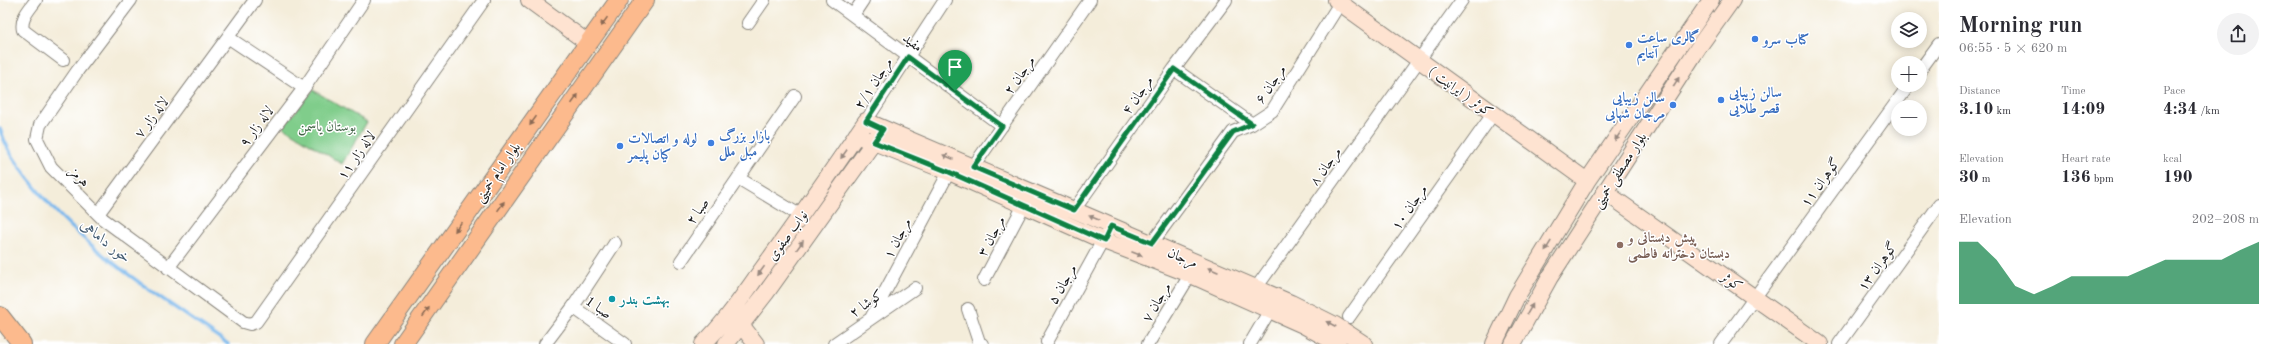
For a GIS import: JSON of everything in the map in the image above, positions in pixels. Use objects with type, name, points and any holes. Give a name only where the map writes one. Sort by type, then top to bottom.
[{"type":"main road","name":"بلوار امام خمینی","points":[[375,344],[619,0]]},
{"type":"main road","name":"بلوار امام خمینی","points":[[404,344],[645,0]]},
{"type":"main road","points":[[0,316],[22,344]]},
{"type":"street","points":[[36,0],[24,18],[22,24],[23,30],[63,60]]},
{"type":"street","name":"هرمز","points":[[131,0],[78,70],[40,125],[37,139],[51,167],[98,214],[168,268],[243,322],[250,324]]},
{"type":"street","name":"لاله زار ۷","points":[[98,214],[229,38],[255,0]]},
{"type":"street","name":"لاله زار ۹","points":[[168,268],[304,88],[364,0]]},
{"type":"street","name":"لاله زار ۱۱","points":[[250,324],[256,322],[484,0]]},
{"type":"street","points":[[529,0],[588,44]]},
{"type":"street","points":[[748,23],[764,0]]},
{"type":"street","name":"مفید","points":[[832,0],[853,14],[908,57],[1002,126]]},
{"type":"street","points":[[853,14],[863,0]]},
{"type":"street","name":"مرجان ۲/۱","points":[[866,121],[945,0]]},
{"type":"street","name":"مرجان ۲","points":[[973,167],[1090,0]]},
{"type":"street","name":"مرجان ۴","points":[[1074,210],[1174,69],[1226,0]]},
{"type":"street","name":"مرجان ۸","points":[[1256,288],[1462,0]]},
{"type":"street","name":"بلوار مصطفی خمینی","points":[[1494,344],[1517,296],[1588,181],[1711,0]]},
{"type":"street","name":"بلوار مصطفی خمینی","points":[[1512,344],[1532,306],[1604,192],[1700,45],[1732,0]]},
{"type":"street","name":"کوثر ( ایرانیت )","points":[[1338,2],[1588,181]]},
{"type":"street","name":"مرجان ۶","points":[[1152,243],[1233,132],[1252,124],[1272,112],[1338,2]]},
{"type":"street","points":[[229,38],[304,88]]},
{"type":"street","points":[[1927,60],[1939,44]]},
{"type":"street","points":[[1174,69],[1252,124]]},
{"type":"street","name":"گوهران ۱۱","points":[[1721,344],[1904,92]]},
{"type":"street","name":"صبا ۲","points":[[681,261],[795,96]]},
{"type":"street","name":"مرجان ۱۰","points":[[1349,317],[1493,114]]},
{"type":"street","name":"مرجان","points":[[866,121],[1256,288],[1335,325],[1361,343]]},
{"type":"street","name":"نواب صفوی","points":[[703,344],[717,330],[731,312],[801,216],[866,121]]},
{"type":"street","name":"نواب صفوی","points":[[726,344],[883,129]]},
{"type":"street","name":"مرجان","points":[[856,135],[949,172],[1104,241],[1190,275],[1303,325],[1338,344]]},
{"type":"street","name":"مرجان ۱","points":[[871,318],[949,172]]},
{"type":"street","points":[[738,178],[801,216]]},
{"type":"street","name":"کوثر","points":[[1604,192],[1820,344]]},
{"type":"street","name":"مرجان ۳","points":[[984,280],[1024,205]]},
{"type":"street","name":"گوهران ۱۳","points":[[1839,344],[1939,205]]},
{"type":"street","name":"مرجان ۵","points":[[1046,342],[1104,241],[1111,226]]},
{"type":"street","points":[[573,307],[615,243]]},
{"type":"street","name":"مرجان ۷","points":[[1148,344],[1190,275]]},
{"type":"street","name":"کوشا ۲","points":[[834,344],[915,288]]},
{"type":"street","name":"صبا 1","points":[[545,344],[573,307],[626,344]]},
{"type":"street","points":[[968,309],[979,343]]},
{"type":"street","points":[[1250,344],[1270,310]]},
{"type":"street","points":[[731,312],[756,344]]},
{"type":"green space","name":"بوستان یاسمن","points":[[313,90],[367,122],[342,164],[283,127]]},
{"type":"waterway","name":"خور داماهی","points":[[0,129],[8,149],[15,160],[49,203],[71,227],[95,249],[121,269],[228,344]]},
{"type":"place","name":"کتاب سرو","points":[[1755,39]]},
{"type":"place","name":"گالری ساعت آنتایم","points":[[1629,45]]},
{"type":"place","name":"سالن زیبایی قصر طلایی","points":[[1721,100]]},
{"type":"place","name":"سالن زیبایی مرجان شهابی","points":[[1673,105]]},
{"type":"place","name":"بازار بزرگ مبل ملل","points":[[711,143]]},
{"type":"place","name":"لوله و اتصالات کیان پلیمر","points":[[620,146]]},
{"type":"place","name":"پیش دبستانی و دبستان دخترانه فاطمی","points":[[1620,245]]},
{"type":"place","name":"بهشت بندر","points":[[612,299]]},
{"type":"route","points":[[908,57],[955,91],[1002,126],[973,167],[1074,210],[1174,69],[1252,124],[1233,132],[1152,243],[1111,226],[1104,241],[949,172],[874,142],[883,129],[866,121],[908,57]]}]
